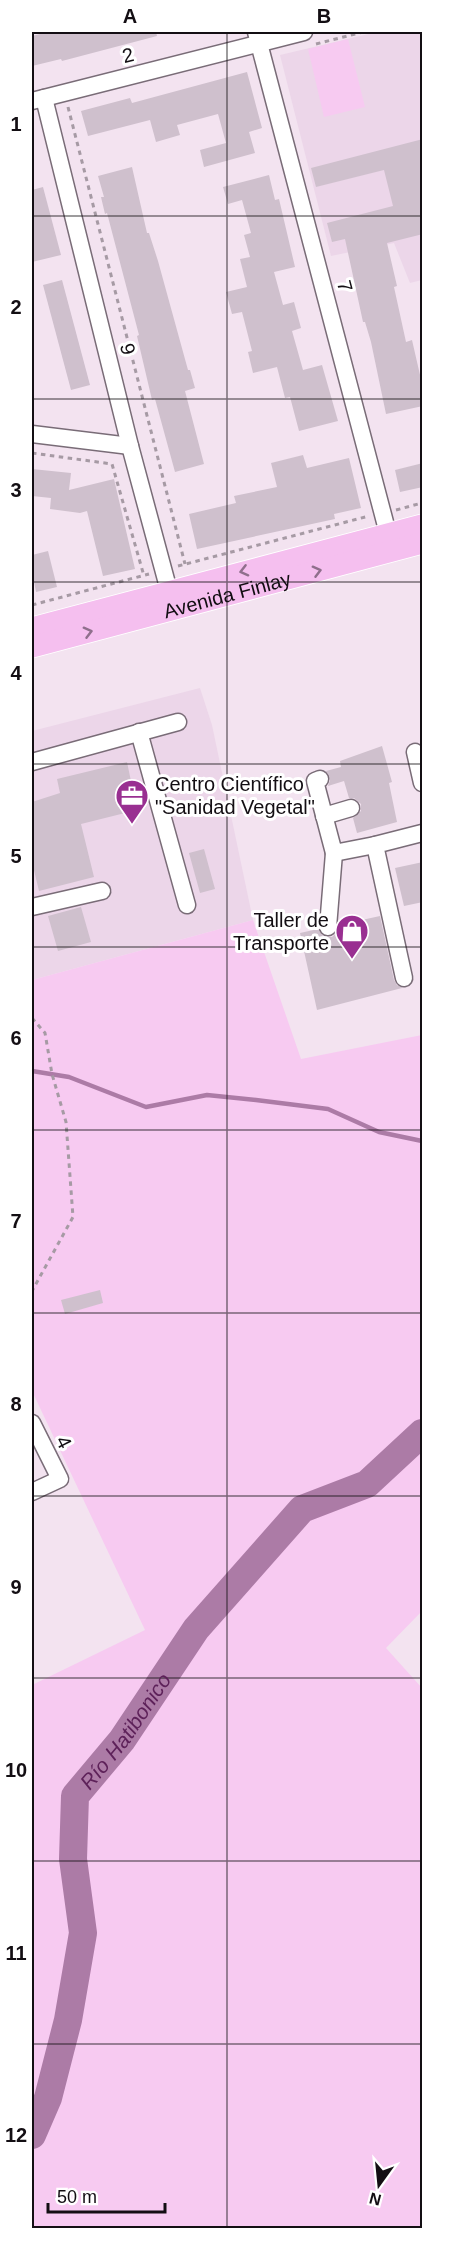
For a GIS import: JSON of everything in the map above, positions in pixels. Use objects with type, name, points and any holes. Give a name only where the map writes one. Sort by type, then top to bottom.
[{"type":"main road","name":"Avenida Finlay","points":[[32,628],[172,600],[390,543],[423,525]]},
{"type":"main road","name":"Avenida Finlay","points":[[390,543],[423,543]]},
{"type":"main road","name":"Avenida Finlay","points":[[32,647],[172,600]]},
{"type":"street","name":"2","points":[[38,99],[258,37],[306,38]]},
{"type":"street","name":"7","points":[[258,37],[390,543]]},
{"type":"street","name":"9","points":[[38,99],[172,600]]},
{"type":"street","points":[[32,434],[130,446]]},
{"type":"street","points":[[32,762],[178,722]]},
{"type":"street","points":[[139,732],[187,904]]},
{"type":"street","points":[[415,752],[423,783]]},
{"type":"street","points":[[320,779],[315,781],[334,853],[328,927]]},
{"type":"street","points":[[324,816],[351,808]]},
{"type":"street","points":[[334,853],[423,833]]},
{"type":"street","points":[[375,845],[404,978]]},
{"type":"street","points":[[32,907],[102,891]]},
{"type":"street","name":"4","points":[[32,1423],[60,1479],[32,1492]]},
{"type":"path","points":[[306,38],[363,32]]},
{"type":"path","points":[[68,107],[185,564]]},
{"type":"path","points":[[32,453],[112,464],[144,576]]},
{"type":"path","points":[[32,605],[423,503]]},
{"type":"path","points":[[32,1018],[45,1033],[52,1074],[66,1122],[73,1216],[32,1291]]},
{"type":"shaded area","points":[[377,32],[422,32],[422,280],[410,283],[394,243],[331,256],[280,55]]},
{"type":"shaded area","points":[[348,39],[365,107],[324,117],[308,49]]},
{"type":"shaded area","name":"Centro Científico \"Sanidad Vegetal\"","points":[[200,688],[212,725],[253,920],[32,980],[32,731]]},
{"type":"shaded area","points":[[253,920],[301,1059],[422,1035],[422,1611],[386,1648],[422,1688],[422,2228],[32,2228],[32,1685],[145,1630],[32,1391],[32,980]]},
{"type":"building","points":[[48,32],[156,32],[157,36],[62,61],[61,59],[32,66],[32,36]]},
{"type":"building","points":[[247,72],[262,128],[249,132],[255,153],[204,167],[200,150],[226,143],[218,114],[177,125],[180,135],[156,142],[150,120],[88,136],[81,111],[130,98],[132,103]]},
{"type":"building","points":[[423,139],[423,234],[387,243],[406,342],[412,340],[423,388],[423,406],[386,414],[371,342],[365,322],[363,322],[345,239],[332,242],[327,223],[393,206],[384,170],[316,187],[311,168]]},
{"type":"building","points":[[132,167],[147,233],[149,233],[158,261],[195,388],[185,391],[204,464],[175,472],[155,399],[152,400],[137,336],[139,335],[107,213],[105,214],[101,197],[104,197],[98,176]]},
{"type":"building","points":[[269,175],[275,200],[279,199],[295,267],[274,272],[283,305],[294,302],[301,328],[292,331],[303,370],[322,365],[338,421],[299,431],[290,397],[285,398],[277,367],[253,373],[248,352],[252,351],[242,312],[232,314],[226,292],[247,287],[240,259],[250,257],[244,235],[251,233],[242,200],[228,204],[223,187]]},
{"type":"building","points":[[43,187],[61,255],[32,262],[32,190]]},
{"type":"building","points":[[62,280],[90,385],[71,390],[43,285]]},
{"type":"building","points":[[303,455],[307,468],[349,458],[361,508],[334,514],[335,519],[197,549],[189,514],[236,503],[234,496],[277,487],[271,463]]},
{"type":"building","points":[[423,463],[423,487],[400,492],[395,470]]},
{"type":"building","points":[[32,469],[71,473],[69,490],[114,479],[135,569],[103,576],[87,511],[80,513],[50,509],[51,498],[32,496]]},
{"type":"building","points":[[48,551],[57,587],[36,592],[32,555]]},
{"type":"building","points":[[382,746],[392,782],[389,783],[397,822],[357,833],[353,818],[361,811],[361,804],[354,798],[349,798],[344,781],[328,786],[330,780],[326,771],[341,767],[340,761]]},
{"type":"building","points":[[127,762],[137,810],[81,824],[94,877],[39,891],[32,862],[32,802],[60,793],[57,779]]},
{"type":"building","points":[[204,849],[215,889],[200,893],[189,853]]},
{"type":"building","points":[[423,862],[423,902],[404,906],[395,868]]},
{"type":"building","points":[[81,907],[91,942],[58,951],[48,916]]},
{"type":"building","name":"Taller de Transporte","points":[[380,916],[394,980],[402,988],[317,1010],[300,933],[318,929],[323,936],[332,937],[339,925]]},
{"type":"building","points":[[100,1290],[103,1303],[65,1314],[61,1300]]},
{"type":"waterway","points":[[32,1071],[69,1077],[146,1107],[207,1095],[256,1100],[328,1109],[379,1132],[422,1141]]},
{"type":"waterway","name":"Río Hatibonico","points":[[32,2135],[48,2098],[68,2020],[83,1933],[73,1859],[75,1796],[122,1740],[196,1629],[302,1509],[367,1484],[422,1433]]},
{"type":"place","name":"Centro Científico \"Sanidad Vegetal\"","points":[[132,825]]},
{"type":"place","name":"Taller de Transporte","points":[[352,960]]}]
